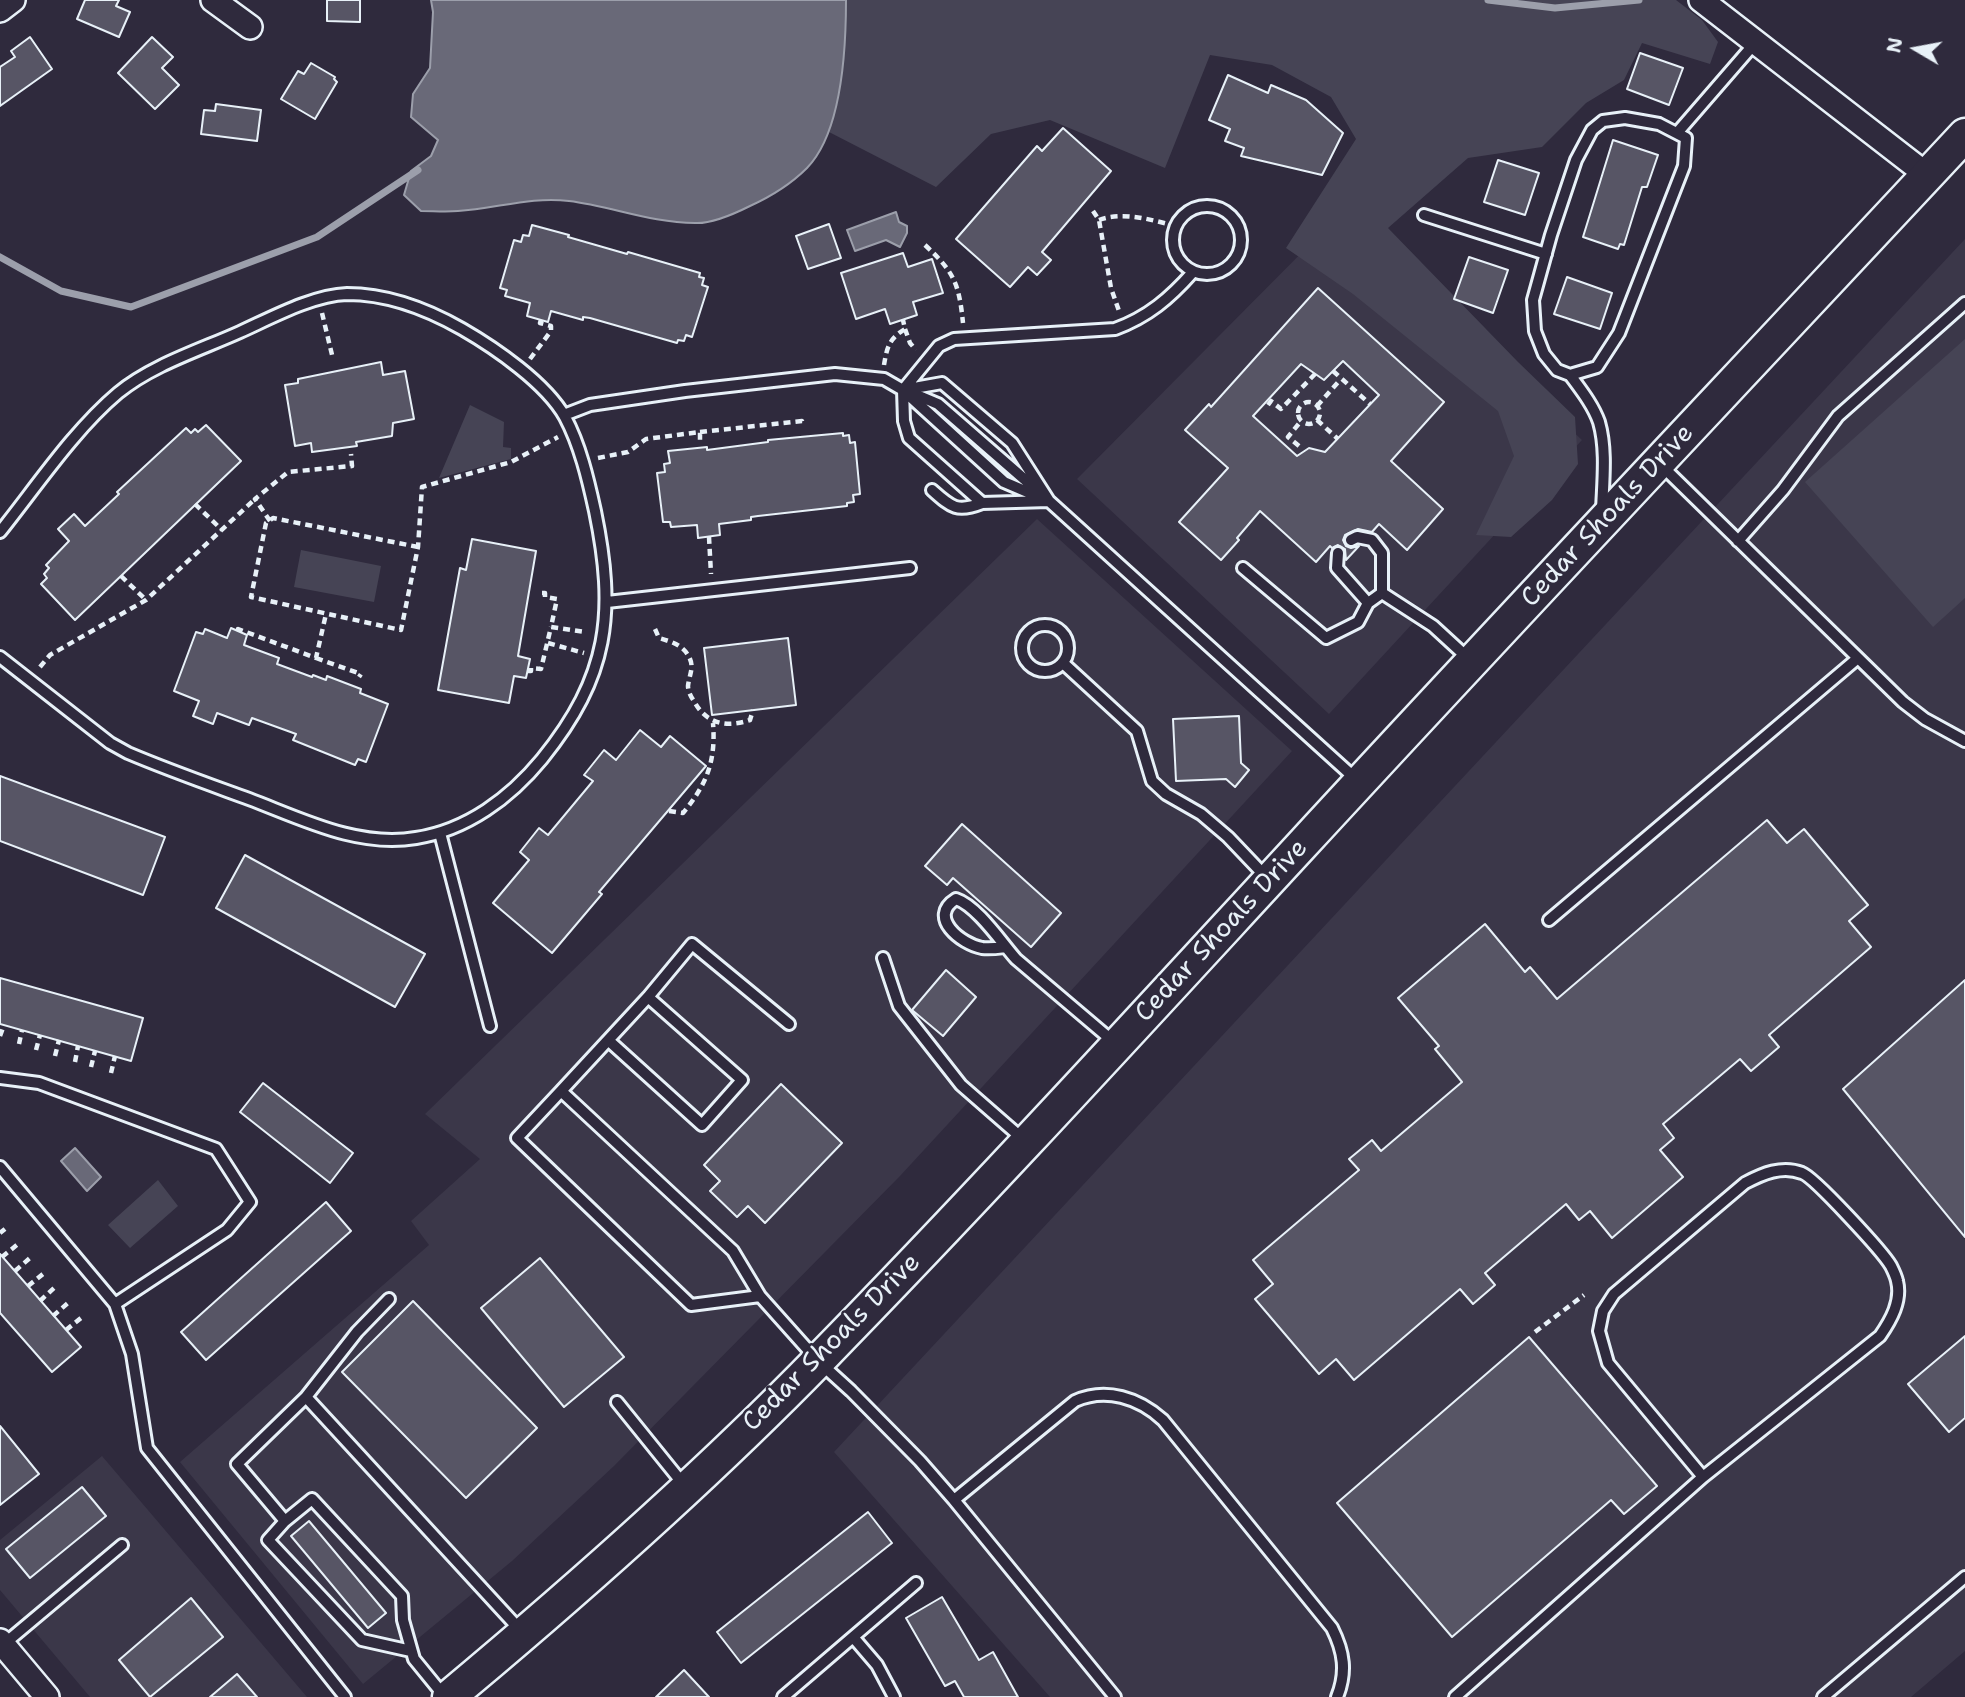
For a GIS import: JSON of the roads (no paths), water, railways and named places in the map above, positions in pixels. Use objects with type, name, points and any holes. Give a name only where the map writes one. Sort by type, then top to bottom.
[{"type":"street","points":[[0,10],[13,0]]},
{"type":"street","points":[[213,0],[250,27]]},
{"type":"street","points":[[1701,0],[1927,175]]},
{"type":"street","name":"Cedar Shoals Drive","points":[[447,1697],[524,1634],[686,1488],[818,1361],[1117,1045],[1602,520],[1965,135]]},
{"type":"street","points":[[1,1643],[47,1697]]},
{"type":"lane","points":[[1677,133],[1755,43]]},
{"type":"lane","points":[[1570,375],[1597,367],[1619,333],[1684,166],[1686,138],[1658,124],[1625,118],[1603,121],[1592,130],[1576,160],[1533,300],[1535,331],[1544,354],[1557,370],[1570,375],[1593,409],[1599,424],[1604,466],[1602,520]]},
{"type":"lane","points":[[1206,206],[1224,211],[1238,224],[1240,250],[1229,267],[1212,274],[1193,272],[1177,258],[1172,242],[1176,226],[1188,212],[1206,206]]},
{"type":"lane","points":[[1424,215],[1546,254]]},
{"type":"lane","points":[[982,503],[909,438],[904,421],[903,390],[939,346],[954,340],[1115,329],[1138,321],[1159,306],[1193,272]]},
{"type":"lane","points":[[0,531],[96,412],[122,390],[151,372],[303,305],[344,294],[389,298],[439,316],[489,344],[535,382],[564,415],[587,474],[603,548],[607,602],[597,667],[564,732],[530,774],[502,799],[468,822],[415,839],[382,840],[343,834],[152,763],[110,743],[0,657]]},
{"type":"lane","points":[[1738,541],[1783,490],[1838,416],[1965,303]]},
{"type":"lane","points":[[564,415],[604,402],[713,387],[835,374],[884,379],[903,390],[1004,482],[1049,501]]},
{"type":"lane","points":[[903,390],[942,383],[1012,443],[1049,501],[1360,782]]},
{"type":"lane","points":[[1658,461],[1903,702],[1925,719],[1965,740]]},
{"type":"lane","points":[[932,491],[950,506],[966,509],[982,503],[1049,501]]},
{"type":"lane","points":[[1351,540],[1357,537],[1373,540],[1382,553],[1382,593]]},
{"type":"lane","points":[[1338,554],[1337,568],[1368,603]]},
{"type":"lane","points":[[607,602],[911,568]]},
{"type":"lane","points":[[1243,568],[1326,638],[1357,622],[1368,603],[1382,593]]},
{"type":"lane","points":[[1382,593],[1433,626],[1472,662]]},
{"type":"lane","points":[[1047,624],[1061,631],[1068,644],[1063,663],[1047,671],[1032,668],[1027,663],[1022,648],[1032,628],[1047,624]]},
{"type":"lane","points":[[1549,920],[1858,658]]},
{"type":"lane","points":[[1063,663],[1137,731],[1152,781],[1166,794],[1201,814],[1228,837],[1269,880]]},
{"type":"lane","points":[[440,833],[489,1026]]},
{"type":"lane","points":[[1005,947],[981,948],[970,944],[948,928],[944,917],[950,903],[956,899],[966,902],[1016,959],[1117,1045]]},
{"type":"lane","points":[[761,1296],[691,1305],[517,1138],[648,997],[692,944],[789,1024]]},
{"type":"lane","points":[[883,958],[899,1006],[961,1085],[1027,1141]]},
{"type":"lane","points":[[608,1040],[702,1125],[742,1080],[648,997]]},
{"type":"lane","points":[[0,1078],[40,1083],[216,1149],[250,1202],[227,1230],[115,1304]]},
{"type":"lane","points":[[561,1091],[733,1251],[761,1296],[818,1361],[920,1461],[1115,1697]]},
{"type":"lane","points":[[0,1167],[115,1304],[132,1354],[147,1448],[345,1697]]},
{"type":"lane","points":[[1456,1697],[1703,1477],[1880,1336],[1890,1321],[1897,1304],[1898,1282],[1891,1264],[1819,1184],[1802,1173],[1782,1170],[1765,1173],[1745,1183],[1614,1294],[1603,1311],[1599,1331],[1608,1363],[1703,1477]]},
{"type":"lane","points":[[285,1521],[237,1464],[306,1397],[357,1332],[389,1299]]},
{"type":"lane","points":[[954,1500],[1075,1401],[1090,1395],[1109,1394],[1150,1408],[1163,1420],[1332,1628],[1341,1646],[1344,1667],[1337,1697]]},
{"type":"lane","points":[[306,1397],[524,1634]]},
{"type":"lane","points":[[617,1402],[686,1488]]},
{"type":"lane","points":[[411,1651],[362,1640],[268,1540],[285,1521],[312,1499],[402,1597],[403,1620],[414,1659],[447,1697]]},
{"type":"lane","points":[[1,1643],[122,1545]]},
{"type":"lane","points":[[1823,1697],[1965,1577]]},
{"type":"lane","points":[[783,1697],[916,1583]]},
{"type":"lane","points":[[853,1637],[877,1665],[894,1697]]},
{"type":"water","points":[[431,0],[846,0],[843,65],[835,112],[819,152],[801,174],[766,198],[709,222],[663,220],[585,203],[555,200],[527,201],[458,211],[421,211],[404,195],[411,171],[431,156],[438,140],[411,117],[413,94],[430,68],[433,12]]},
{"type":"water","points":[[896,212],[899,222],[907,226],[907,233],[900,247],[886,240],[855,251],[847,230]]},
{"type":"water","points":[[75,1148],[101,1177],[87,1191],[61,1161]]},
{"type":"waterway","points":[[1488,0],[1555,8],[1639,0]]},
{"type":"waterway","points":[[0,257],[61,291],[131,307],[317,237],[418,170]]}]
